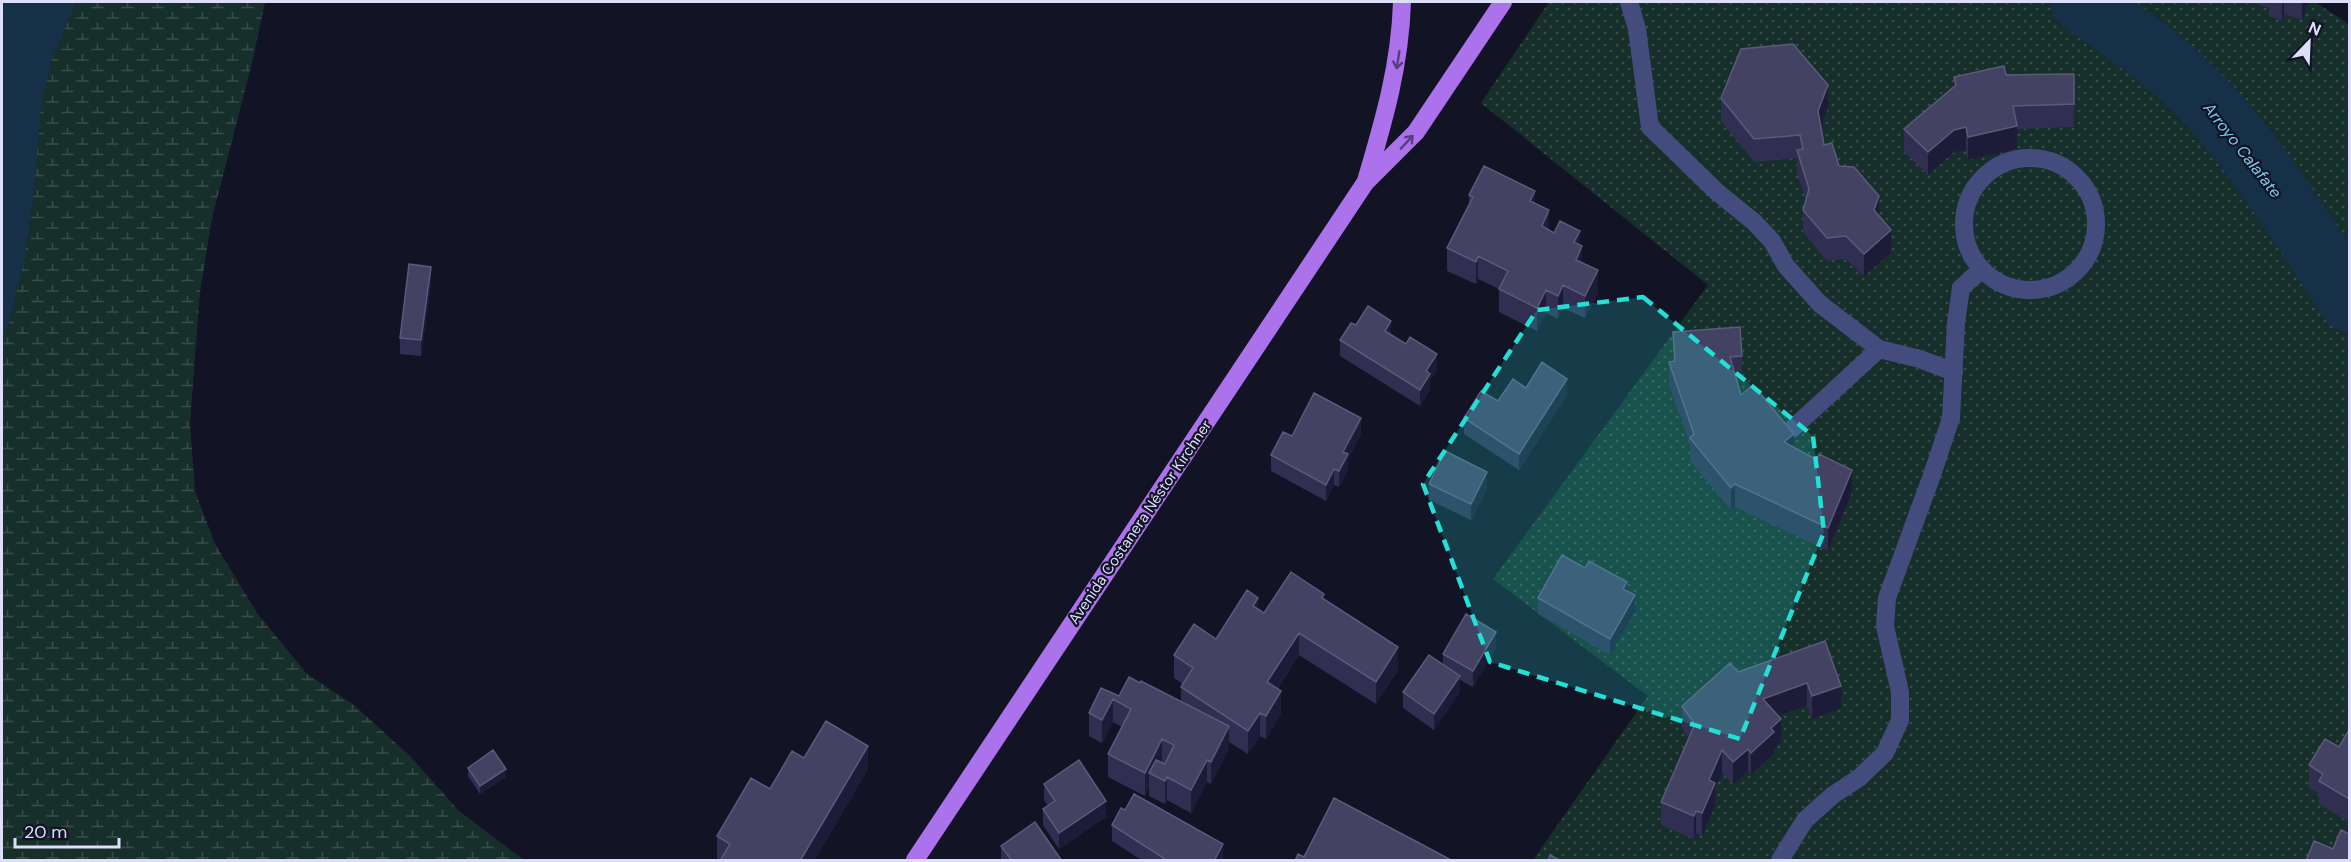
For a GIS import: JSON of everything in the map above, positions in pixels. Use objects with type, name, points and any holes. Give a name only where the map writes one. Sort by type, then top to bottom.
[{"type":"main road","name":"Avenida Costanera Néstor Kirchner","points":[[1365,183],[1395,78],[1401,35],[1402,2]]},
{"type":"main road","name":"Avenida Costanera Néstor Kirchner","points":[[915,861],[1365,183],[1416,132],[1503,2]]},
{"type":"street","points":[[1629,2],[1637,30],[1650,127],[1717,192],[1754,222],[1772,241],[1786,266],[1820,304],[1879,349],[1920,359],[1954,372]]},
{"type":"street","points":[[2023,159],[2044,160],[2063,167],[2079,180],[2091,197],[2096,217],[2095,238],[2088,257],[2075,273],[2058,285],[2038,290],[2017,289],[1998,282],[1982,269],[1970,252],[1965,232],[1966,211],[1973,192],[1986,176],[2003,164],[2023,159]]},
{"type":"street","points":[[1780,861],[1804,820],[1833,795],[1860,778],[1885,753],[1900,720],[1900,692],[1885,626],[1887,598],[1951,418],[1956,323],[1961,288],[1982,269]]},
{"type":"street","points":[[1792,429],[1879,349]]},
{"type":"highlighted area","points":[[1643,297],[1813,436],[1824,532],[1740,739],[1627,702],[1490,662],[1423,484],[1537,310]]},
{"type":"green space","points":[[2,2],[265,2],[252,63],[212,218],[200,292],[190,423],[195,491],[215,544],[257,613],[307,674],[354,705],[411,757],[459,811],[524,860],[2,860]]},
{"type":"green space","points":[[1549,2],[2315,2],[2349,24],[2349,860],[1533,860],[1648,696],[1493,579],[1708,285],[1481,103]]},
{"type":"water","points":[[2,2],[76,2],[50,65],[41,107],[34,192],[23,267],[2,351]]},
{"type":"building","points":[[1793,44],[1828,85],[1818,111],[1824,145],[1832,143],[1839,166],[1854,167],[1879,196],[1874,210],[1891,230],[1864,254],[1846,236],[1827,238],[1803,210],[1809,189],[1797,150],[1803,149],[1800,135],[1754,139],[1721,98],[1741,49]]},
{"type":"building","points":[[2004,66],[2006,75],[2074,74],[2074,104],[2013,106],[2017,126],[1968,137],[1966,127],[1954,130],[1928,152],[1904,129],[1956,85],[1954,77]]},
{"type":"building","points":[[1484,166],[1535,191],[1530,201],[1549,210],[1542,226],[1554,233],[1560,221],[1580,231],[1574,242],[1582,246],[1576,260],[1598,270],[1585,296],[1563,285],[1558,296],[1546,290],[1537,308],[1499,289],[1508,271],[1478,256],[1476,262],[1447,248],[1473,197],[1469,195]]},
{"type":"building","points":[[409,264],[431,267],[421,340],[400,338]]},
{"type":"building","points":[[1368,306],[1391,321],[1385,331],[1406,344],[1410,337],[1437,354],[1426,371],[1430,374],[1420,390],[1340,340],[1351,323],[1356,325]]},
{"type":"building","points":[[1740,327],[1742,356],[1730,357],[1741,395],[1753,385],[1794,434],[1784,442],[1817,460],[1819,454],[1852,470],[1828,528],[1735,484],[1731,488],[1690,438],[1694,434],[1669,362],[1675,361],[1673,332]]},
{"type":"building","points":[[1542,362],[1567,379],[1519,454],[1464,418],[1481,391],[1498,401],[1513,379],[1526,388]]},
{"type":"building","points":[[1314,393],[1361,418],[1343,452],[1348,454],[1339,471],[1334,469],[1326,485],[1271,455],[1283,432],[1292,436]]},
{"type":"building","points":[[1445,451],[1487,472],[1471,504],[1429,484]]},
{"type":"building","points":[[1562,555],[1585,568],[1589,561],[1627,582],[1623,589],[1635,595],[1610,639],[1538,598]]},
{"type":"building","points":[[1291,572],[1324,594],[1322,598],[1398,647],[1376,682],[1299,633],[1267,682],[1281,691],[1266,716],[1260,713],[1248,731],[1181,687],[1193,668],[1174,655],[1194,624],[1216,639],[1247,590],[1258,598],[1253,606],[1264,613]]},
{"type":"building","points":[[1466,614],[1496,632],[1473,671],[1443,654]]},
{"type":"building","points":[[1825,641],[1841,686],[1812,696],[1807,683],[1763,699],[1781,719],[1771,728],[1774,732],[1751,753],[1748,749],[1733,762],[1722,750],[1709,780],[1715,783],[1702,813],[1696,811],[1694,816],[1661,802],[1695,724],[1682,706],[1730,663],[1738,672]]},
{"type":"building","points":[[1429,655],[1460,676],[1434,714],[1403,692]]},
{"type":"building","points":[[1129,677],[1229,726],[1211,762],[1207,760],[1191,790],[1167,777],[1165,781],[1149,773],[1156,760],[1165,764],[1174,745],[1162,739],[1145,773],[1108,754],[1131,709],[1113,699],[1102,720],[1089,713],[1101,688],[1119,696]]},
{"type":"building","points":[[826,721],[868,746],[800,861],[720,861],[730,844],[717,836],[751,778],[770,789],[792,751],[804,758]]},
{"type":"building","points":[[2349,730],[2349,799],[2319,781],[2323,774],[2309,765],[2325,739],[2339,747]]},
{"type":"building","points":[[493,750],[506,769],[480,786],[468,768]]},
{"type":"building","points":[[1079,760],[1106,801],[1059,833],[1043,809],[1055,801],[1044,784]]},
{"type":"building","points":[[1134,794],[1223,844],[1214,861],[1168,861],[1112,825],[1121,808],[1125,810]]},
{"type":"building","points":[[1334,798],[1453,861],[1295,861],[1298,854],[1304,857]]},
{"type":"building","points":[[1035,822],[1062,861],[1012,861],[1001,846]]},
{"type":"building","points":[[2341,830],[2349,834],[2349,861],[2306,861],[2314,841],[2333,849]]},
{"type":"building","points":[[1550,855],[1561,861],[1548,861]]},
{"type":"waterway","name":"Arroyo Calafate","points":[[2082,2],[2132,37],[2180,76],[2209,105],[2265,175],[2350,301]]}]
